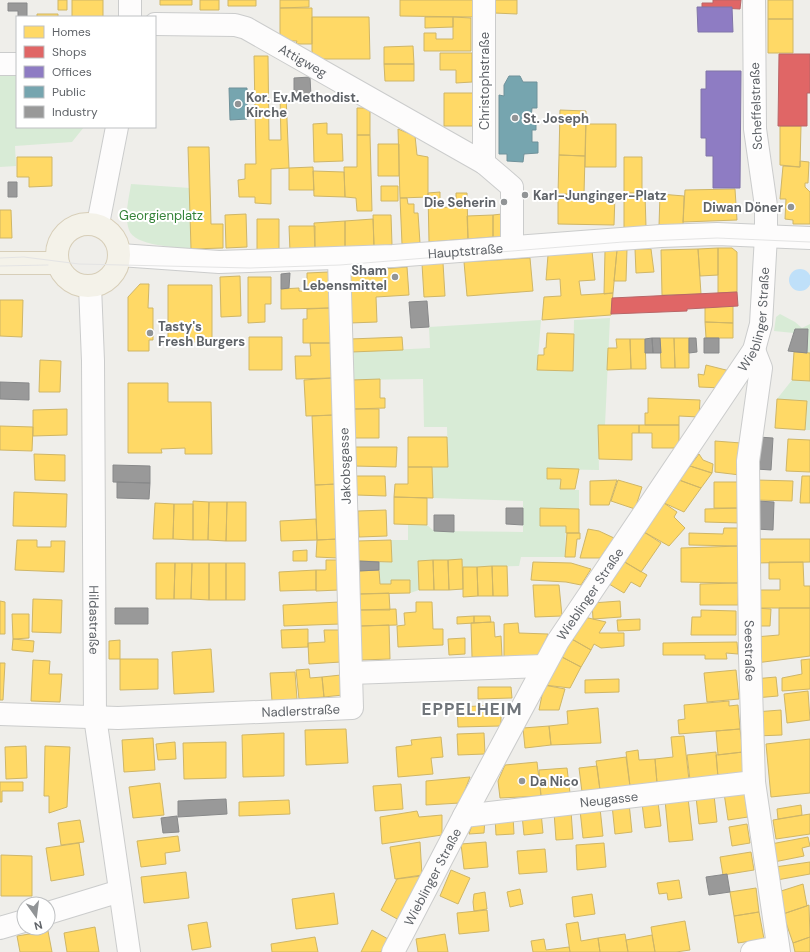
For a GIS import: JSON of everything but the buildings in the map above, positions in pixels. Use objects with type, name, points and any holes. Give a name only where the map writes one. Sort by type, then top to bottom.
[{"type":"main road","points":[[82,224],[98,224],[107,229],[114,236],[119,245],[120,255],[118,264],[111,277],[101,284],[90,286],[76,284],[65,276],[57,263],[58,245],[67,231],[82,224]]},
{"type":"main road","points":[[0,263],[57,263]]},
{"type":"street","points":[[130,0],[130,16]]},
{"type":"street","name":"Christophstraße","points":[[484,0],[484,163]]},
{"type":"street","name":"Scheffelstraße","points":[[754,0],[755,129],[766,206],[766,236]]},
{"type":"street","name":"Attigweg","points":[[156,24],[235,25],[246,28],[484,163],[512,187],[512,246]]},
{"type":"street","points":[[0,64],[16,64]]},
{"type":"street","points":[[98,224],[117,128]]},
{"type":"street","name":"Hauptstraße","points":[[120,255],[219,262],[339,259],[661,236],[718,234],[810,238]]},
{"type":"street","name":"Wieblinger Straße","points":[[393,952],[544,666],[577,613],[754,350],[761,324],[766,236]]},
{"type":"street","name":"Jakobsgasse","points":[[339,259],[351,673]]},
{"type":"street","name":"Hildastraße","points":[[90,286],[93,361],[94,717],[129,952]]},
{"type":"street","name":"Seestraße","points":[[754,350],[761,368],[748,461],[750,656],[754,782],[778,950]]},
{"type":"street","points":[[351,673],[544,666]]},
{"type":"street","name":"Nadlerstraße","points":[[0,714],[126,717],[352,708],[351,673]]},
{"type":"street","name":"Neugasse","points":[[464,816],[754,782]]},
{"type":"street","points":[[56,911],[120,891]]},
{"type":"street","points":[[0,928],[16,923]]},
{"type":"street","points":[[752,952],[778,950]]},
{"type":"green space","points":[[0,76],[16,76],[16,128],[83,128],[72,142],[15,146],[16,166],[0,167]]},
{"type":"green space","name":"Georgienplatz","points":[[131,184],[190,188],[191,249],[147,243],[132,235],[129,230],[127,219],[127,207]]},
{"type":"green space","points":[[780,314],[795,322],[802,328],[810,324],[810,353],[807,353],[808,329],[795,329],[794,333],[774,331],[776,317]]},
{"type":"green space","points":[[610,318],[605,425],[598,425],[599,470],[547,469],[547,479],[561,479],[560,489],[579,490],[579,509],[541,508],[566,526],[565,557],[521,557],[519,566],[463,567],[462,560],[418,561],[419,590],[410,593],[409,580],[391,580],[391,584],[380,584],[379,562],[391,562],[391,540],[408,540],[408,524],[427,525],[434,531],[523,532],[523,501],[433,498],[432,467],[448,467],[447,427],[424,427],[423,379],[352,380],[351,352],[430,348],[429,327],[541,320],[537,370],[573,371],[574,320]]},
{"type":"green space","points":[[792,380],[810,381],[810,430],[805,430],[807,401],[777,399]]},
{"type":"water","points":[[800,269],[808,272],[811,280],[808,288],[800,291],[792,288],[789,280],[792,272]]},
{"type":"tram line","points":[[0,258],[24,257],[79,264],[250,268],[340,265],[623,242],[717,238],[810,242]]},
{"type":"tram line","points":[[0,266],[48,265]]},
{"type":"place","name":"Kor. Ev.Methodist. Kirche","points":[[238,104]]},
{"type":"place","name":"St. Joseph","points":[[515,118]]},
{"type":"place","name":"Karl-Junginger-Platz","points":[[525,195]]},
{"type":"place","name":"Die Seherin","points":[[504,202]]},
{"type":"place","name":"Diwan Döner","points":[[791,207]]},
{"type":"place","name":"Sham Lebensmittel","points":[[395,277]]},
{"type":"place","name":"Tasty's Fresh Burgers","points":[[150,333]]},
{"type":"place","name":"Da Nico","points":[[522,781]]},
{"type":"district","name":"EPPELHEIM","points":[[472,709]]}]
